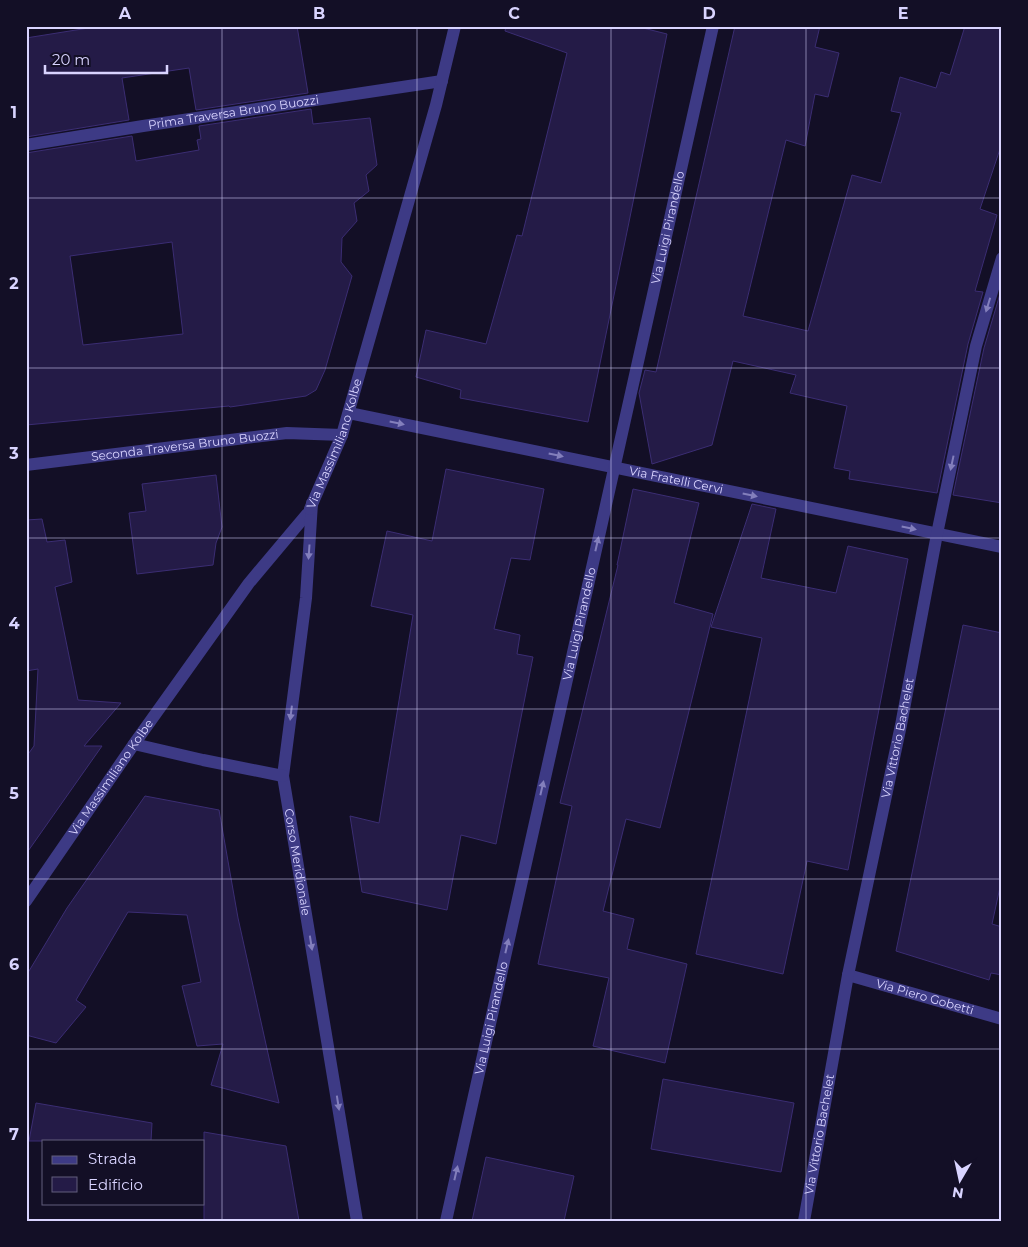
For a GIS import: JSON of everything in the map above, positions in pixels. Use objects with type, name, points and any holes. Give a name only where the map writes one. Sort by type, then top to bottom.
[{"type":"street","name":"Via Massimiliano Kolbe","points":[[26,901],[134,744],[249,584],[310,508],[342,435],[349,413],[442,81],[455,26]]},
{"type":"street","name":"Via Luigi Pirandello","points":[[446,1221],[713,26]]},
{"type":"street","name":"Prima Traversa Bruno Buozzi","points":[[26,145],[442,81]]},
{"type":"street","name":"Via Vittorio Bachelet","points":[[804,1221],[848,975],[901,725],[937,534],[976,346],[1002,258]]},
{"type":"street","name":"Via Fratelli Cervi","points":[[349,413],[1002,547]]},
{"type":"street","name":"Seconda Traversa Bruno Buozzi","points":[[26,465],[287,433],[342,435]]},
{"type":"street","name":"Corso Meridionale","points":[[310,508],[306,598],[283,776],[357,1221]]},
{"type":"street","points":[[134,744],[283,776]]},
{"type":"street","name":"Via Piero Gobetti","points":[[848,975],[1002,1019]]},
{"type":"building","points":[[101,26],[297,26],[308,93],[196,110],[189,68],[122,78],[129,120],[26,137],[26,38]]},
{"type":"building","points":[[506,26],[635,26],[667,34],[588,422],[460,398],[461,390],[416,377],[426,330],[486,344],[517,235],[522,236],[567,53],[505,31]]},
{"type":"building","points":[[735,26],[820,26],[815,47],[839,53],[828,97],[815,94],[805,146],[786,140],[743,316],[808,331],[852,175],[881,183],[901,113],[891,111],[900,77],[936,88],[941,72],[950,75],[965,26],[1002,26],[1002,143],[980,209],[997,215],[975,291],[983,292],[968,344],[937,493],[849,479],[850,471],[834,468],[847,406],[790,393],[796,375],[733,361],[712,445],[652,464],[639,393],[645,370],[656,372]]},
{"type":"building","points":[[311,109],[313,124],[370,118],[377,165],[366,175],[369,191],[354,203],[357,221],[342,238],[341,262],[352,276],[325,370],[316,390],[306,396],[230,407],[26,425],[26,153],[132,136],[136,161],[199,150],[197,140],[201,139],[199,126]],"holes":[[[172,242],[183,334],[83,345],[70,256]]]},
{"type":"building","points":[[1000,294],[1002,294],[1002,503],[953,495],[984,348]]},
{"type":"building","points":[[446,469],[544,489],[530,560],[511,558],[494,629],[520,635],[517,654],[533,657],[496,844],[461,835],[447,910],[362,892],[350,816],[379,823],[413,615],[371,606],[387,531],[432,541]]},
{"type":"building","points":[[216,475],[222,527],[216,543],[213,565],[137,574],[129,513],[146,511],[142,484]]},
{"type":"building","points":[[633,489],[699,503],[674,603],[713,614],[660,828],[626,819],[603,911],[634,919],[627,949],[687,964],[665,1063],[593,1046],[609,978],[538,964],[572,806],[560,803],[618,565]]},
{"type":"building","points":[[752,504],[776,509],[761,578],[836,593],[848,546],[908,559],[848,870],[807,861],[783,974],[696,954],[762,638],[711,627]]},
{"type":"building","points":[[42,519],[47,542],[65,540],[72,582],[55,587],[78,700],[121,703],[84,746],[102,746],[26,854],[26,757],[34,746],[38,669],[26,671],[26,520]]},
{"type":"building","points":[[963,625],[1002,633],[1002,878],[992,924],[1002,927],[1002,975],[991,973],[989,980],[896,951]]},
{"type":"building","points":[[145,796],[219,810],[238,918],[279,1103],[211,1085],[223,1044],[197,1046],[182,986],[201,982],[187,915],[128,912],[76,1000],[86,1007],[56,1043],[26,1035],[26,976],[67,908]]},
{"type":"building","points":[[663,1079],[794,1103],[781,1172],[651,1149]]},
{"type":"building","points":[[36,1103],[152,1123],[151,1140],[29,1141]]},
{"type":"building","points":[[204,1132],[286,1146],[299,1221],[204,1221]]},
{"type":"building","points":[[486,1157],[574,1176],[564,1221],[472,1221]]}]
